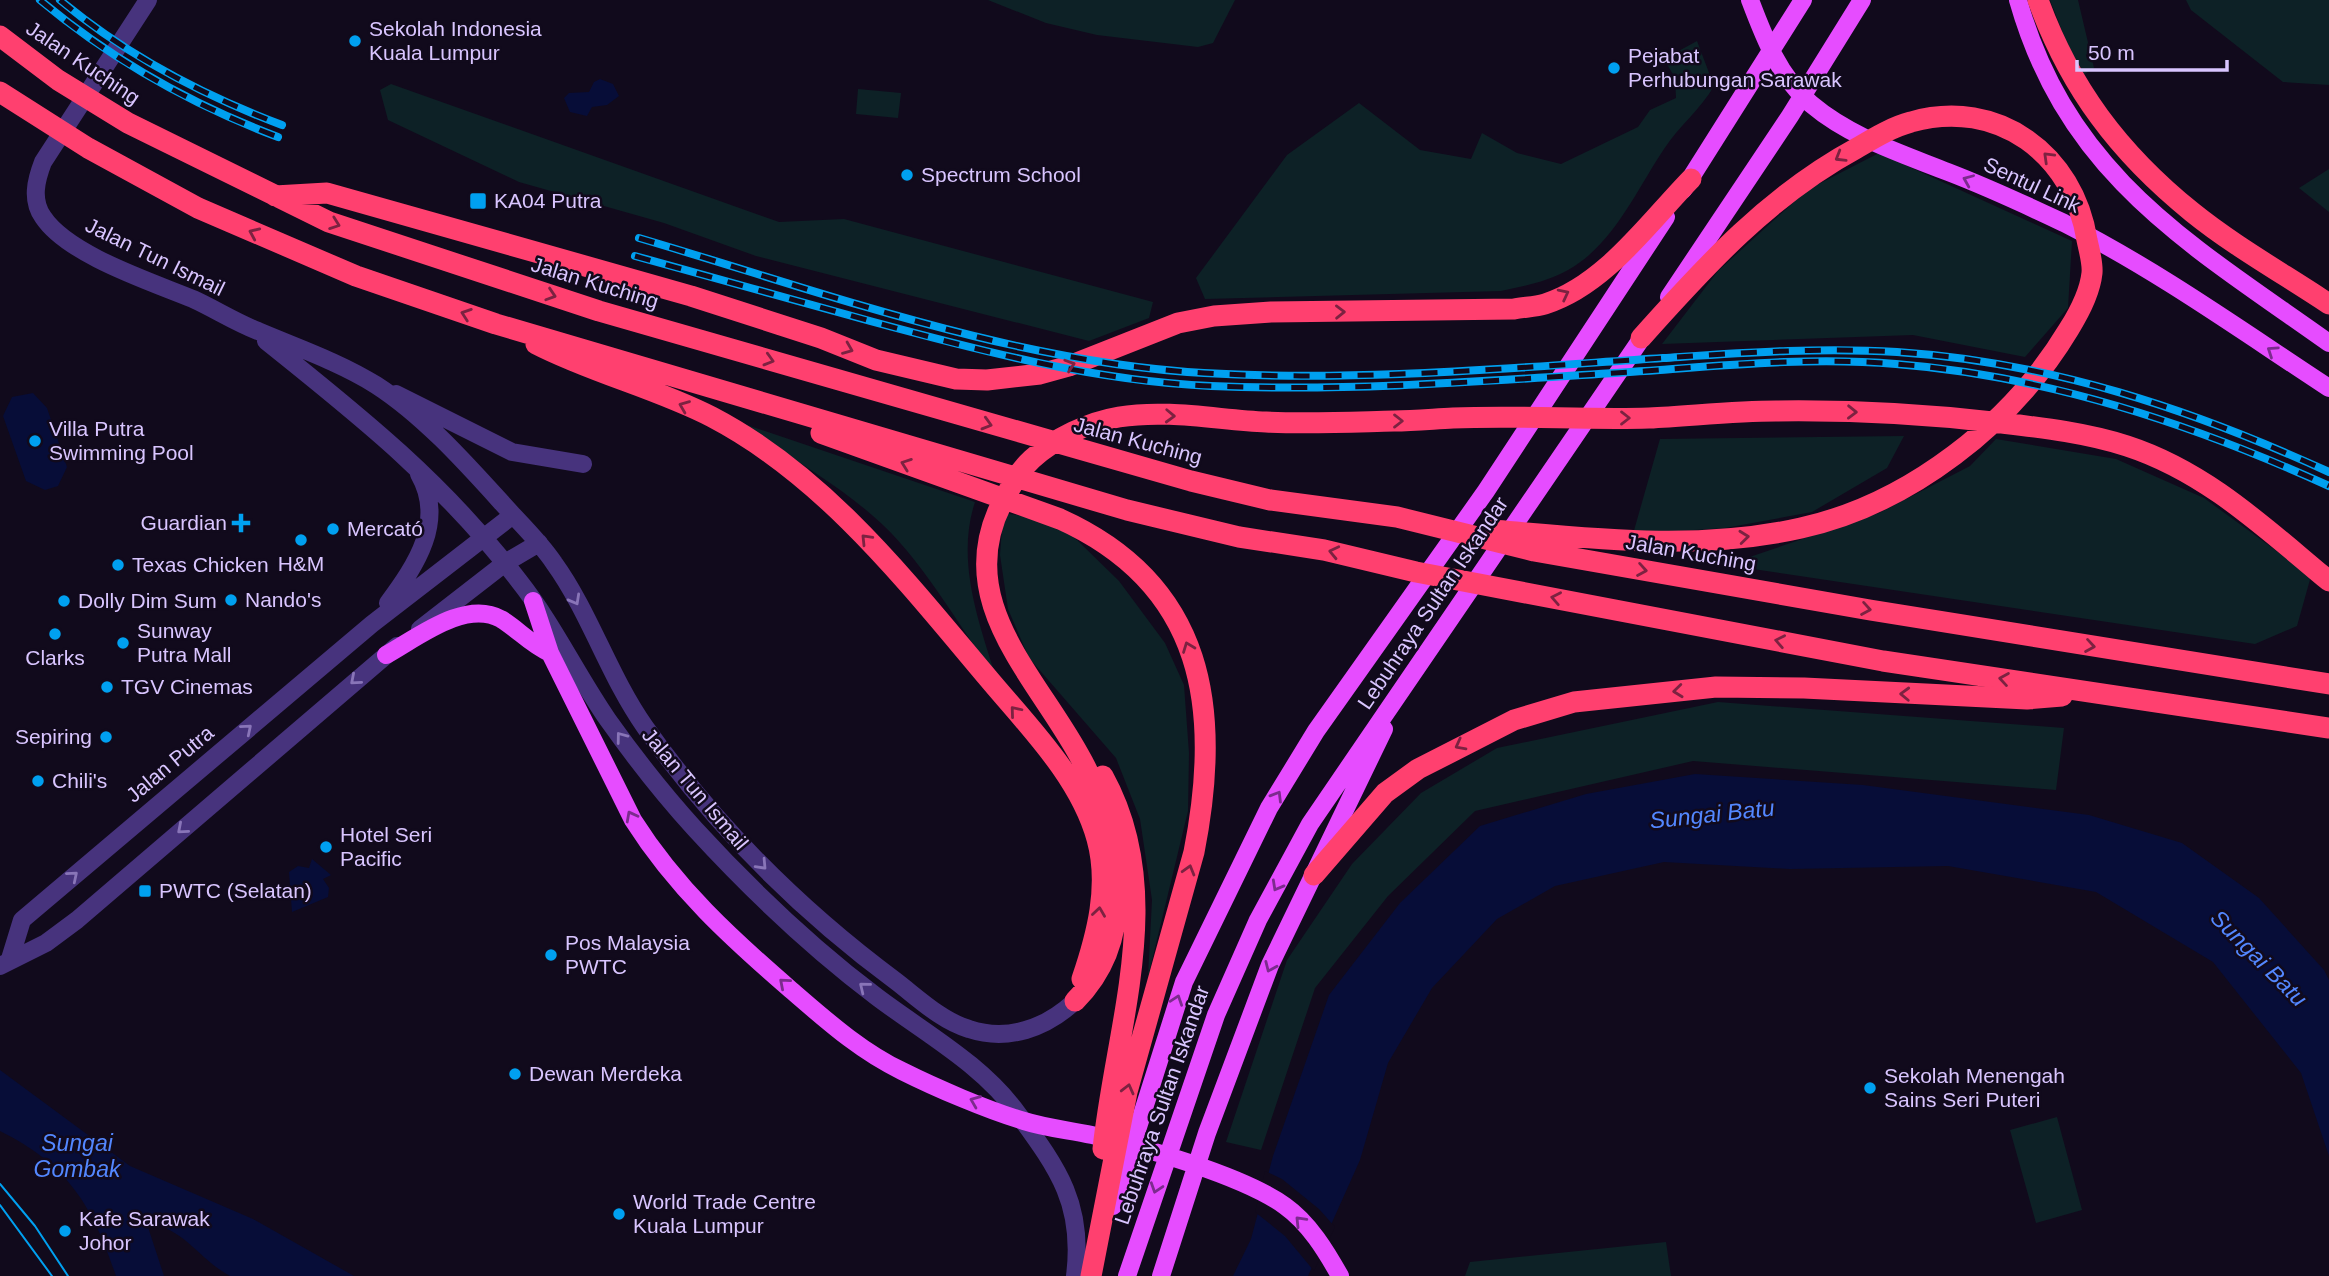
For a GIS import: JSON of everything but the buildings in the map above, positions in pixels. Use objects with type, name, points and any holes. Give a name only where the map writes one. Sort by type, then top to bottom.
[{"type":"highway","points":[[2038,0],[2080,92],[2104,126],[2138,162],[2192,213],[2329,304]]},
{"type":"highway","name":"Jalan Kuching","points":[[0,36],[58,80],[128,123],[329,222],[482,274],[991,425],[1270,500],[1432,524],[1548,553],[1870,610],[2329,684]]},
{"type":"highway","points":[[0,92],[64,133],[198,208],[356,276],[496,324],[1127,510],[1238,537],[1324,550],[1416,572],[1883,661],[2329,728]]},
{"type":"highway","points":[[1432,524],[1630,542],[1730,538],[1801,528],[1883,499],[1919,478],[1976,437],[2001,414],[2057,349],[2080,310],[2092,273],[2083,215],[2051,157],[2025,138],[1996,124],[1968,118],[1913,121],[1889,131],[1807,177],[1735,237],[1642,338]]},
{"type":"highway","points":[[273,196],[327,192],[691,296],[821,338],[876,360],[956,379],[987,380],[1040,374],[1069,366],[1178,323],[1214,316],[1271,312],[1514,309],[1546,303],[1579,287],[1605,268],[1691,179]]},
{"type":"highway","points":[[496,324],[572,363],[712,417],[762,449],[828,500],[919,596],[1070,780],[1097,839],[1103,874],[1100,914],[1075,1001]]},
{"type":"highway","points":[[718,388],[737,403],[1060,519],[1096,535],[1124,557],[1164,600],[1186,640],[1205,697],[1207,756],[1202,813],[1194,852],[1127,1092],[1091,1276]]},
{"type":"highway","points":[[1075,1001],[1090,986],[1114,935],[1118,876],[1111,836],[1092,780],[1006,642],[992,606],[986,572],[987,538],[995,514],[1015,479],[1033,458],[1058,440],[1102,420],[1135,416],[1269,422],[1649,418],[1773,411],[1866,412],[2045,428],[2128,446],[2180,468],[2231,499],[2329,582]]},
{"type":"highway","points":[[1314,875],[1385,793],[1418,769],[1514,720],[1574,702],[1716,687],[1804,688],[2027,699],[2096,693]]},
{"type":"highway","points":[[1037,688],[1093,759],[1121,814],[1137,923],[1108,1100],[1091,1276]]},
{"type":"main road","name":"Sentul Link","points":[[1750,0],[1770,50],[1782,69],[1807,101],[1826,116],[1884,146],[2022,203],[2108,247],[2191,296],[2329,388]]},
{"type":"main road","name":"Lebuhraya Sultan Iskandar","points":[[1091,1276],[1184,982],[1269,808],[1316,731],[1486,491],[1601,317],[1803,0]]},
{"type":"main road","name":"Lebuhraya Sultan Iskandar","points":[[1127,1276],[1197,1064],[1258,920],[1310,824],[1642,338],[1790,116],[1862,0]]},
{"type":"main road","points":[[2018,0],[2042,70],[2063,107],[2120,183],[2161,222],[2329,343]]},
{"type":"main road","points":[[533,601],[550,653],[633,820],[666,869],[719,926],[862,1049],[902,1072],[1024,1121],[1094,1135],[1205,1169],[1259,1191],[1286,1206],[1304,1225],[1340,1276]]},
{"type":"main road","points":[[386,654],[468,614],[500,619],[530,643],[550,653]]},
{"type":"main road","points":[[1161,1276],[1238,1045],[1270,965],[1406,684]]},
{"type":"main road","points":[[1171,1276],[1186,1200]]},
{"type":"street","name":"Jalan Tun Ismail","points":[[148,0],[43,162],[35,188],[36,202],[52,229],[103,261],[198,301],[253,330],[336,363],[379,387],[442,442],[539,543],[556,565],[642,723],[685,781],[786,890],[847,945],[932,1009],[970,1030],[1002,1034],[1034,1028],[1063,1013],[1075,1001]]},
{"type":"street","name":"Jalan Tun Ismail","points":[[253,330],[410,458],[484,536],[533,601],[608,719],[695,829],[746,881],[838,966],[979,1070],[1019,1114],[1052,1161],[1069,1197],[1079,1241],[1075,1276]]},
{"type":"street","points":[[379,387],[414,401],[512,452],[583,464]]},
{"type":"street","points":[[372,624],[411,571],[429,532],[431,518],[426,486],[410,458]]},
{"type":"street","name":"Jalan Putra","points":[[5,963],[22,920],[372,624],[513,515]]},
{"type":"street","name":"Jalan Putra","points":[[5,963],[46,943],[77,920],[386,654],[505,563],[539,543]]},
{"type":"green space","points":[[988,0],[1235,0],[1213,43],[1198,47],[1097,35],[1046,23]]},
{"type":"green space","points":[[2050,0],[2078,0],[2094,68],[2080,77]]},
{"type":"green space","points":[[2186,0],[2329,0],[2329,85],[2283,82],[2191,10]]},
{"type":"green space","points":[[1697,41],[1714,86],[1670,141],[1611,232],[1584,259],[1568,270],[1543,281],[1501,291],[1205,299],[1196,278],[1287,155],[1359,103],[1420,150],[1471,159],[1482,133],[1517,153],[1561,164],[1638,127],[1650,110],[1676,98],[1675,78],[1664,59]]},
{"type":"green space","points":[[391,84],[779,222],[844,219],[1153,302],[1149,318],[1089,341],[756,256],[664,223],[519,182],[388,120],[380,90]]},
{"type":"green space","points":[[858,89],[901,93],[898,118],[856,114]]},
{"type":"green space","points":[[1879,153],[2072,241],[2068,308],[2025,357],[1913,335],[1662,344],[1718,271],[1807,190]]},
{"type":"green space","points":[[2329,169],[2329,212],[2299,188]]},
{"type":"green space","points":[[735,421],[975,502],[970,524],[968,567],[976,611],[995,674],[914,559],[883,525],[831,483]]},
{"type":"green space","points":[[1904,436],[1887,468],[1812,512],[1725,528],[1633,534],[1660,439]]},
{"type":"green space","points":[[1996,439],[2116,459],[2204,498],[2311,576],[2297,626],[2255,644],[1726,565],[1879,513],[1970,466]]},
{"type":"green space","points":[[1003,513],[1049,520],[1077,540],[1119,581],[1165,643],[1184,685],[1189,753],[1188,811],[1148,977],[1152,900],[1140,819],[1116,758],[1029,658],[1008,609],[1000,555]]},
{"type":"green space","points":[[1718,702],[2064,728],[2056,790],[1693,761],[1475,811],[1388,896],[1315,988],[1261,1150],[1226,1142],[1287,960],[1352,864],[1421,793],[1497,748]]},
{"type":"green space","points":[[2057,1117],[2082,1210],[2036,1223],[2010,1130]]},
{"type":"green space","points":[[1666,1242],[1671,1276],[1465,1276],[1470,1262]]},
{"type":"water","points":[[600,79],[613,84],[619,96],[607,105],[592,107],[587,116],[570,112],[564,98],[569,93],[589,92],[594,82]]},
{"type":"water","name":"Villa Putra Swimming Pool","points":[[33,393],[47,408],[67,467],[58,486],[45,490],[26,481],[3,416],[12,397]]},
{"type":"water","name":"Sungai Batu","points":[[1695,774],[1863,785],[2089,815],[2182,843],[2259,898],[2324,970],[2329,980],[2329,1156],[2301,1073],[2213,962],[2096,892],[1948,866],[1790,869],[1664,862],[1555,886],[1497,919],[1432,988],[1388,1063],[1360,1160],[1308,1276],[1233,1276],[1251,1239],[1273,1156],[1329,995],[1400,903],[1480,826],[1586,794]]},
{"type":"water","points":[[312,859],[331,875],[323,879],[329,888],[328,897],[292,912],[289,872],[298,866],[309,868]]},
{"type":"water","name":"Sungai Gombak","points":[[0,1070],[130,1166],[253,1219],[354,1276],[230,1276],[218,1269],[183,1238],[146,1221],[164,1276],[116,1276],[98,1229],[75,1190],[44,1158],[0,1131]]},
{"type":"pier","points":[[1265,1171],[1282,1179],[1319,1209],[1335,1227],[1314,1271],[1285,1236],[1255,1212]]},
{"type":"tram line","points":[[0,1184],[35,1226],[68,1276]]},
{"type":"tram line","points":[[0,1205],[52,1276]]},
{"type":"railway","points":[[40,0],[95,42],[153,79],[214,110],[278,137]]},
{"type":"railway","points":[[60,0],[111,39],[166,72],[223,101],[282,125]]},
{"type":"railway","points":[[639,238],[848,302],[989,340],[1060,355],[1204,373],[1376,375],[1809,350],[1897,352],[1954,357],[2010,366],[2119,392],[2225,428],[2329,472]]},
{"type":"railway","points":[[635,256],[954,343],[1081,371],[1168,383],[1265,387],[1374,386],[1802,362],[1865,362],[1953,370],[2009,379],[2118,406],[2225,442],[2329,486]]},
{"type":"place","name":"Sekolah Indonesia Kuala Lumpur","points":[[355,41]]},
{"type":"place","name":"Pejabat Perhubungan Sarawak","points":[[1614,68]]},
{"type":"place","name":"Spectrum School","points":[[907,175]]},
{"type":"place","name":"KA04 Putra","points":[[478,201]]},
{"type":"place","name":"Villa Putra Swimming Pool","points":[[35,441]]},
{"type":"place","name":"Guardian","points":[[241,523]]},
{"type":"place","name":"Mercató","points":[[333,529]]},
{"type":"place","name":"H&M","points":[[301,540]]},
{"type":"place","name":"Texas Chicken","points":[[118,565]]},
{"type":"place","name":"Nando's","points":[[231,600]]},
{"type":"place","name":"Dolly Dim Sum","points":[[64,601]]},
{"type":"place","name":"Clarks","points":[[55,634]]},
{"type":"place","name":"Sunway Putra Mall","points":[[123,643]]},
{"type":"place","name":"TGV Cinemas","points":[[107,687]]},
{"type":"place","name":"Sepiring","points":[[106,737]]},
{"type":"place","name":"Chili's","points":[[38,781]]},
{"type":"place","name":"Hotel Seri Pacific","points":[[326,847]]},
{"type":"place","name":"PWTC (Selatan)","points":[[145,891]]},
{"type":"place","name":"Pos Malaysia PWTC","points":[[551,955]]},
{"type":"place","name":"Dewan Merdeka","points":[[515,1074]]},
{"type":"place","name":"Sekolah Menengah Sains Seri Puteri","points":[[1870,1088]]},
{"type":"place","name":"World Trade Centre Kuala Lumpur","points":[[619,1214]]},
{"type":"place","name":"Kafe Sarawak Johor","points":[[65,1231]]}]
